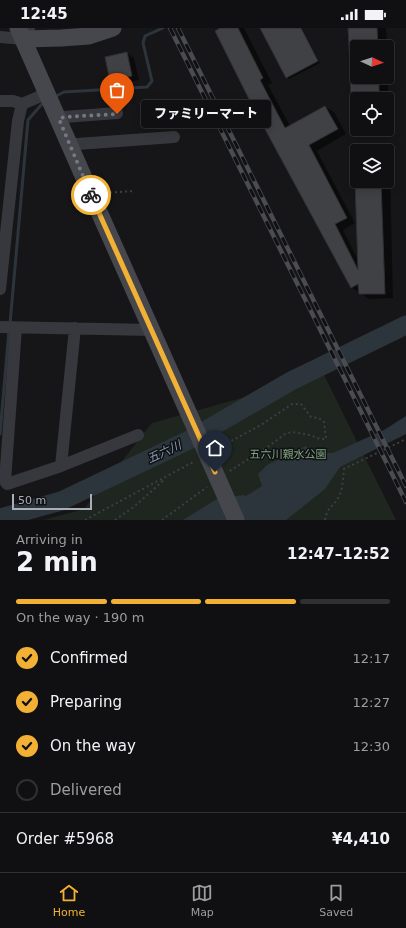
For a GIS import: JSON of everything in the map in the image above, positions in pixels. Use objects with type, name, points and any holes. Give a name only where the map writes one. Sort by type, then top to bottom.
[{"type":"street","points":[[0,37],[24,32],[61,38],[89,36],[113,28]]},
{"type":"street","points":[[24,32],[70,146],[236,520]]},
{"type":"street","points":[[0,101],[12,101],[22,104],[48,93]]},
{"type":"street","points":[[0,289],[18,121],[22,104]]},
{"type":"street","points":[[59,119],[64,117],[117,114]]},
{"type":"street","points":[[70,146],[77,144],[174,137]]},
{"type":"street","points":[[0,327],[152,330]]},
{"type":"street","points":[[16,328],[5,481],[7,484],[61,466],[138,435]]},
{"type":"street","points":[[61,466],[75,328]]},
{"type":"path","points":[[92,196],[98,194],[134,191]]},
{"type":"path","points":[[85,520],[261,425],[292,404],[301,404],[311,417],[319,418],[324,422],[326,439],[320,439],[310,435],[292,432],[285,434],[225,474]]},
{"type":"path","points":[[325,520],[330,507],[338,499],[343,484],[344,469],[406,439]]},
{"type":"path","points":[[115,520],[135,506],[169,475]]},
{"type":"path","points":[[162,520],[208,487]]},
{"type":"green space","name":"五六川親水公園","points":[[324,375],[396,520],[44,520],[84,509],[152,423]]},
{"type":"shaded area","points":[[406,416],[406,434],[340,467],[325,489],[286,520],[183,520],[217,499],[243,495],[246,496],[262,486],[258,474],[267,465],[306,446],[321,453],[333,453],[384,430]]},
{"type":"building","points":[[220,28],[238,28],[263,78],[260,80],[285,128],[325,106],[338,129],[309,145],[347,218],[335,224],[358,270],[355,188],[381,188],[385,294],[359,294],[358,284],[351,288],[253,107],[215,31]]},
{"type":"building","points":[[260,28],[301,28],[318,61],[286,78]]},
{"type":"building","points":[[348,28],[377,28],[378,40],[350,40],[350,66]]},
{"type":"building","points":[[127,52],[132,76],[110,81],[105,57]]},
{"type":"building","points":[[350,84],[379,84],[379,92],[351,92]]},
{"type":"waterway","points":[[54,97],[64,92],[147,87],[152,81],[143,43],[145,36],[163,28]]},
{"type":"waterway","points":[[10,324],[28,120],[42,104],[46,102]]},
{"type":"waterway","name":"五六川","points":[[0,518],[61,501],[189,440],[291,381],[406,325]]},
{"type":"waterway","points":[[0,434],[9,330]]},
{"type":"railway","points":[[170,28],[406,502]]},
{"type":"railway","points":[[178,28],[406,486]]},
{"type":"way so far","points":[[91,195],[59,119],[64,117],[117,114]]},
{"type":"place","name":"ファミリーマート","points":[[117,114]]},
{"type":"route","points":[[91,195],[215,472]]}]
